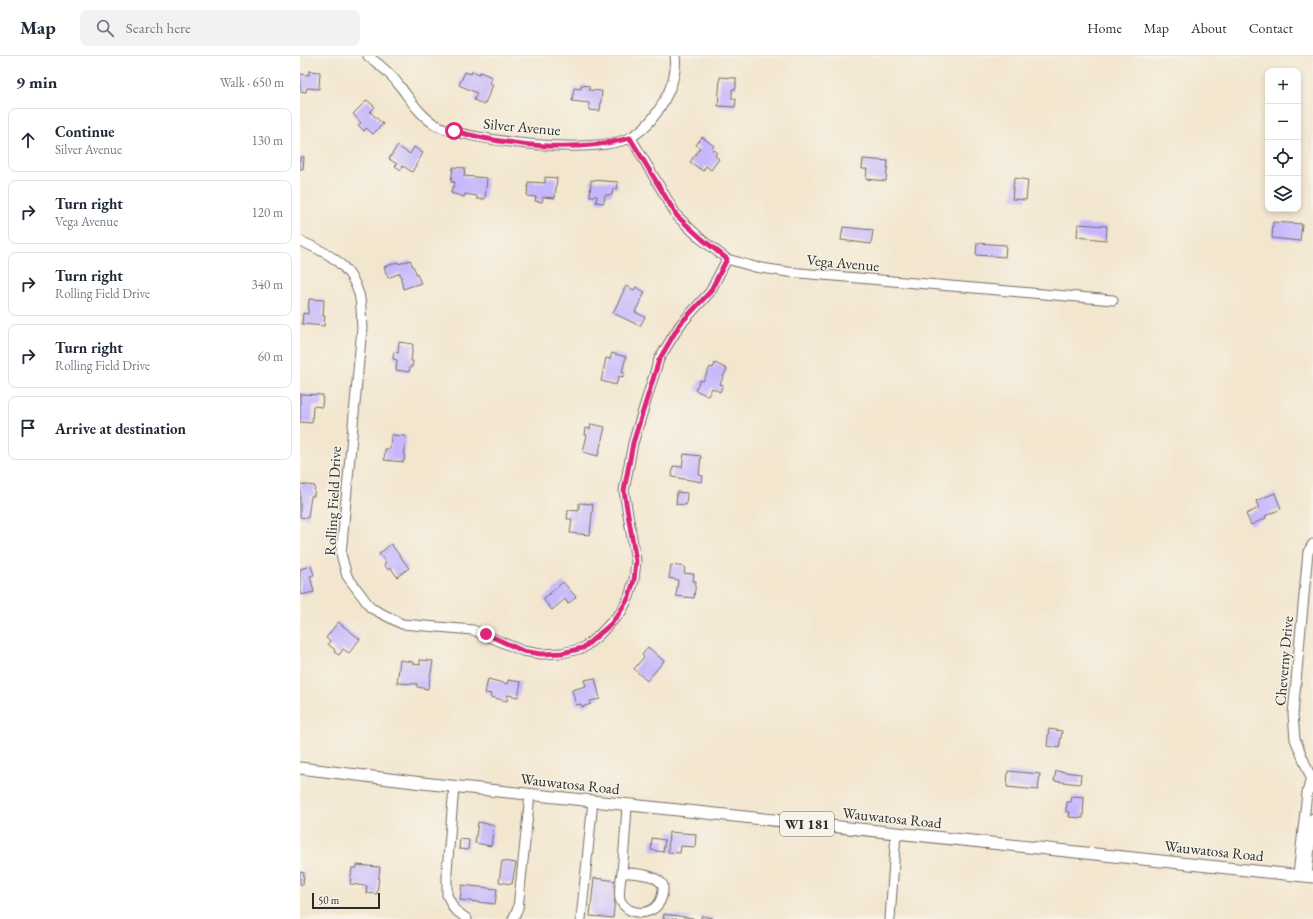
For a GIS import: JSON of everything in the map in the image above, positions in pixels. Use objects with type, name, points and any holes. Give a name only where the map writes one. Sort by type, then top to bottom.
[{"type":"main road","name":"Wauwatosa Road","points":[[300,769],[454,787],[1306,876]]},
{"type":"street","name":"Silver Avenue","points":[[368,56],[398,84],[416,108],[435,124],[454,131],[511,143],[583,146],[608,144],[630,138]]},
{"type":"street","points":[[630,138],[648,122],[671,88],[677,67],[675,56]]},
{"type":"street","name":"Vega Avenue","points":[[630,138],[677,216],[727,259],[755,267],[788,272],[1114,300]]},
{"type":"street","name":"Rolling Field Drive","points":[[300,241],[319,248],[345,266],[359,295],[362,328],[341,554],[347,576],[370,608],[402,624],[474,630],[523,651],[541,654],[562,653],[583,648],[611,624],[629,597],[634,580],[636,561],[624,491],[633,443],[659,360],[680,324],[710,292],[727,259]]},
{"type":"street","name":"Cheverny Drive","points":[[1313,544],[1308,552],[1293,714],[1295,739],[1311,778],[1313,789]]},
{"type":"street","points":[[1306,876],[1307,794],[1311,778]]},
{"type":"street","points":[[454,787],[447,871],[447,895],[454,909],[466,919]]},
{"type":"street","points":[[513,919],[518,908],[530,795]]},
{"type":"street","points":[[581,919],[593,801]]},
{"type":"street","points":[[622,872],[652,876],[658,879],[663,885],[660,906],[652,916],[642,919],[635,918],[627,913],[620,899],[622,872],[628,805]]},
{"type":"street","points":[[1306,876],[1313,818]]},
{"type":"street","points":[[890,919],[896,833]]},
{"type":"building","points":[[309,71],[320,72],[319,89],[307,88],[306,92],[300,91],[300,74],[309,75]]},
{"type":"building","points":[[472,71],[479,74],[480,72],[492,77],[490,83],[493,85],[484,105],[474,100],[477,93],[459,85],[465,72],[471,74]]},
{"type":"building","points":[[720,77],[736,78],[736,89],[732,89],[732,99],[736,99],[735,107],[718,106]]},
{"type":"building","points":[[581,85],[589,86],[589,90],[602,91],[600,111],[589,110],[589,103],[572,101],[574,88],[581,89]]},
{"type":"building","points":[[367,100],[375,107],[370,112],[383,124],[373,134],[366,128],[364,131],[358,125],[361,123],[353,114]]},
{"type":"building","points":[[702,137],[714,146],[712,149],[717,152],[715,156],[719,159],[711,170],[706,166],[703,171],[690,162],[700,148],[696,145]]},
{"type":"building","points":[[397,146],[410,154],[414,147],[423,153],[412,172],[403,166],[401,170],[395,166],[397,164],[389,159]]},
{"type":"building","points":[[300,157],[304,157],[303,169],[300,169]]},
{"type":"building","points":[[863,159],[888,161],[886,181],[866,179],[867,169],[862,169]]},
{"type":"building","points":[[453,167],[465,168],[464,176],[487,178],[485,199],[477,199],[477,196],[465,194],[464,197],[451,193],[455,182],[451,182]]},
{"type":"building","points":[[545,177],[557,178],[555,198],[543,197],[542,202],[535,201],[536,197],[527,196],[528,182],[545,183]]},
{"type":"building","points":[[1014,178],[1028,180],[1026,200],[1012,199]]},
{"type":"building","points":[[591,180],[618,182],[617,189],[613,188],[612,195],[605,195],[604,203],[596,202],[597,196],[590,196]]},
{"type":"building","points":[[1273,222],[1302,224],[1300,241],[1272,238]]},
{"type":"building","points":[[1078,224],[1107,226],[1106,240],[1077,237]]},
{"type":"building","points":[[843,227],[873,230],[871,244],[841,240]]},
{"type":"building","points":[[977,243],[1006,245],[1005,257],[976,255]]},
{"type":"building","points":[[410,260],[421,283],[403,289],[400,273],[388,278],[384,267]]},
{"type":"building","points":[[626,286],[634,290],[636,287],[645,292],[635,312],[645,317],[640,326],[613,313]]},
{"type":"building","points":[[309,299],[324,300],[324,326],[302,324],[303,313],[308,314]]},
{"type":"building","points":[[399,342],[413,344],[411,361],[413,361],[409,372],[396,370],[397,360],[393,359],[394,352],[398,353]]},
{"type":"building","points":[[612,353],[626,357],[622,372],[624,373],[623,377],[619,376],[616,385],[601,381],[606,358],[610,359]]},
{"type":"building","points":[[715,363],[727,369],[720,384],[723,385],[720,392],[712,388],[708,396],[695,390],[700,380],[703,381],[710,367],[713,368]]},
{"type":"building","points":[[300,394],[323,395],[322,407],[313,406],[312,423],[300,422]]},
{"type":"building","points":[[591,424],[605,427],[598,456],[583,452],[587,435],[585,435],[586,428],[590,429]]},
{"type":"building","points":[[391,435],[406,436],[404,462],[384,460],[385,449],[390,449]]},
{"type":"building","points":[[684,454],[701,456],[699,475],[703,476],[702,482],[672,477],[673,466],[682,467]]},
{"type":"building","points":[[300,484],[315,486],[314,496],[311,496],[308,518],[300,517]]},
{"type":"building","points":[[677,492],[687,493],[686,505],[676,504]]},
{"type":"building","points":[[1275,493],[1281,509],[1265,516],[1266,518],[1251,525],[1246,514],[1259,508],[1256,501]]},
{"type":"building","points":[[579,503],[593,504],[590,535],[570,533],[572,519],[567,519],[568,510],[579,511]]},
{"type":"building","points":[[391,544],[409,568],[397,577],[391,568],[388,570],[384,564],[386,562],[379,554]]},
{"type":"building","points":[[671,565],[685,567],[684,573],[694,574],[693,581],[696,581],[694,598],[676,596],[678,580],[669,578]]},
{"type":"building","points":[[311,566],[314,575],[310,576],[314,592],[300,595],[300,569]]},
{"type":"building","points":[[563,582],[576,597],[568,604],[565,599],[552,610],[543,599]]},
{"type":"building","points":[[338,622],[360,639],[349,653],[343,649],[339,655],[334,652],[335,650],[328,644],[330,641],[326,638]]},
{"type":"building","points":[[648,647],[664,661],[647,681],[634,669],[644,657],[642,655]]},
{"type":"building","points":[[400,660],[413,662],[413,664],[420,665],[420,660],[433,661],[428,689],[417,687],[417,684],[397,683]]},
{"type":"building","points":[[595,678],[600,699],[590,701],[591,704],[582,707],[581,704],[576,705],[572,690],[586,686],[584,680]]},
{"type":"building","points":[[488,679],[507,684],[508,680],[521,682],[518,697],[508,695],[507,701],[490,697],[491,694],[485,693]]},
{"type":"building","points":[[1049,729],[1062,731],[1059,748],[1047,746]]},
{"type":"building","points":[[1008,771],[1040,774],[1038,790],[1007,787]]},
{"type":"building","points":[[1056,771],[1081,774],[1080,784],[1054,781]]},
{"type":"building","points":[[1072,796],[1084,797],[1083,818],[1069,817],[1070,812],[1066,812],[1067,802],[1071,802]]},
{"type":"building","points":[[478,822],[494,825],[491,846],[475,843]]},
{"type":"building","points":[[669,832],[696,834],[695,847],[681,846],[680,853],[668,852]]},
{"type":"building","points":[[652,838],[665,840],[663,852],[651,850]]},
{"type":"building","points":[[460,839],[469,840],[468,850],[459,849]]},
{"type":"building","points":[[502,861],[516,863],[512,884],[499,882]]},
{"type":"building","points":[[357,865],[380,867],[377,894],[366,893],[367,886],[350,884],[352,868],[357,868]]},
{"type":"building","points":[[300,872],[304,873],[303,885],[300,884]]},
{"type":"building","points":[[594,878],[617,881],[613,918],[590,916]]},
{"type":"building","points":[[462,885],[497,889],[495,904],[460,900]]},
{"type":"building","points":[[664,914],[693,918],[693,919],[663,919]]},
{"type":"building","points":[[701,916],[713,918],[713,919],[701,919]]},
{"type":"route","points":[[454,131],[479,138],[511,143],[583,146],[608,144],[630,138],[677,216],[727,259],[710,292],[694,311],[680,324],[671,342],[659,360],[633,443],[624,491],[627,516],[636,561],[634,580],[629,597],[620,612],[611,624],[583,648],[562,653],[541,654],[523,651],[486,634]]}]
